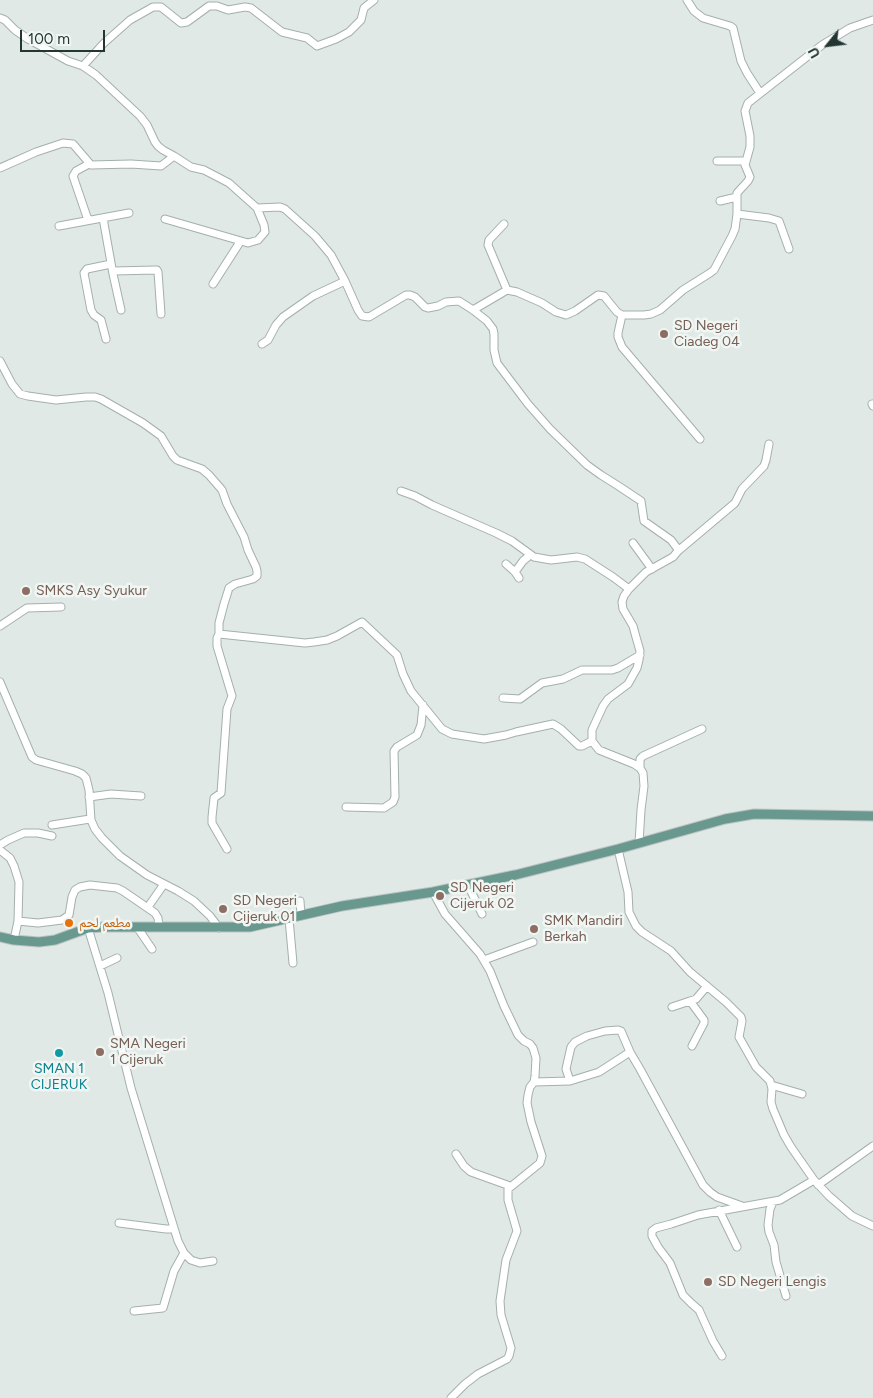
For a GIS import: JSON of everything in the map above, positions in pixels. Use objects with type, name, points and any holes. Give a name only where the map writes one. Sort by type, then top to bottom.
[{"type":"main road","points":[[0,937],[46,942],[88,928],[118,926],[250,927],[342,906],[433,892],[515,875],[725,819],[754,814],[873,816]]},
{"type":"street","points":[[83,66],[126,23],[149,8],[160,7],[181,23],[186,22],[206,7],[219,3],[228,10],[245,7],[251,8],[282,32],[307,38],[317,46],[350,32],[361,20],[364,8],[374,0]]},
{"type":"street","points":[[687,0],[694,11],[703,18],[733,28],[741,61],[760,92]]},
{"type":"street","points":[[0,18],[28,39],[33,40],[68,61],[83,66],[96,75],[135,111],[147,125],[158,146],[191,167],[204,170],[229,183],[257,208],[265,232],[258,240],[248,244],[165,219]]},
{"type":"street","points":[[473,310],[507,290],[532,298],[556,312],[566,315],[598,294],[604,296],[617,312],[622,315],[636,316],[656,312],[683,290],[714,270],[732,236],[737,214],[737,193],[750,177],[746,170],[745,161],[750,147],[745,111],[748,103],[822,45],[850,28],[873,22]]},
{"type":"street","points":[[0,168],[36,152],[63,143],[73,144],[89,164]]},
{"type":"street","points":[[88,220],[72,176],[76,171],[89,164],[161,166],[174,156]]},
{"type":"street","points":[[717,161],[745,161]]},
{"type":"street","points":[[720,201],[737,197]]},
{"type":"street","points":[[257,208],[280,207],[286,209],[325,247],[336,263],[362,316],[369,317],[406,295],[415,297],[428,308],[446,302],[459,301],[483,316],[491,325],[494,334],[494,350],[497,363],[528,404],[550,429],[587,465],[641,501],[644,521],[675,544],[678,551]]},
{"type":"street","points":[[59,226],[129,213]]},
{"type":"street","points":[[737,214],[779,221],[789,249]]},
{"type":"street","points":[[103,218],[121,310]]},
{"type":"street","points":[[504,224],[489,240],[488,245],[507,290]]},
{"type":"street","points":[[213,284],[240,242]]},
{"type":"street","points":[[106,340],[101,320],[91,310],[84,273],[87,269],[157,270],[161,314]]},
{"type":"street","points":[[262,344],[268,340],[276,324],[283,317],[313,296],[345,281]]},
{"type":"street","points":[[622,315],[618,333],[619,342],[622,347],[700,440]]},
{"type":"street","points":[[0,361],[12,384],[20,394],[56,400],[95,397],[143,423],[161,436],[177,460],[202,470],[222,490],[244,537],[256,567],[257,576],[229,588],[219,623],[217,638],[217,646],[232,696],[227,709],[221,793],[214,798],[212,823],[227,849]]},
{"type":"street","points":[[640,768],[624,759],[599,750],[592,741],[592,730],[599,712],[608,699],[628,684],[637,668],[640,655],[638,643],[623,609],[622,602],[629,589],[652,568],[668,561],[735,503],[742,489],[764,466],[769,444]]},
{"type":"street","points":[[401,491],[496,533],[537,558],[552,560],[585,558],[629,589]]},
{"type":"street","points":[[633,543],[652,568]]},
{"type":"street","points":[[506,564],[517,575],[522,561],[530,555]]},
{"type":"street","points":[[0,626],[27,608],[61,607]]},
{"type":"street","points":[[219,634],[305,643],[328,640],[362,622],[398,655],[406,682],[411,691],[442,729],[452,734],[484,738],[553,724],[579,746],[592,741]]},
{"type":"street","points":[[503,698],[520,699],[542,683],[563,679],[582,670],[612,670],[640,655]]},
{"type":"street","points":[[0,682],[32,757],[84,776],[89,793],[90,818],[102,838],[120,856],[147,875],[198,904],[219,928]]},
{"type":"street","points":[[346,807],[384,808],[393,802],[395,797],[394,751],[397,747],[417,735],[421,725],[423,704]]},
{"type":"street","points":[[639,842],[644,781],[640,768],[640,759],[702,729]]},
{"type":"street","points":[[89,793],[141,796]]},
{"type":"street","points":[[52,825],[90,818]]},
{"type":"street","points":[[0,845],[24,833],[52,836]]},
{"type":"street","points":[[618,849],[628,892],[629,912],[636,926],[671,951],[704,990],[738,1013],[742,1019],[739,1037],[751,1060],[772,1085],[772,1106],[791,1147],[816,1183],[846,1211],[859,1220],[873,1226]]},
{"type":"street","points":[[0,850],[10,858],[17,874],[20,892],[18,922],[14,940]]},
{"type":"street","points":[[148,907],[164,884]]},
{"type":"street","points":[[18,922],[62,920],[69,915],[73,892],[80,887],[90,885],[117,888],[123,891],[157,915],[159,926]]},
{"type":"street","points":[[468,885],[482,914]]},
{"type":"street","points":[[433,892],[445,914],[476,947],[484,960],[518,1035],[533,1048],[536,1058],[534,1082],[530,1087],[527,1103],[542,1156],[540,1163],[508,1189],[517,1231],[506,1260],[500,1309],[510,1353],[507,1359],[471,1379],[452,1398]]},
{"type":"street","points":[[291,902],[302,900],[301,916]]},
{"type":"street","points":[[289,919],[293,963]]},
{"type":"street","points":[[137,927],[152,949]]},
{"type":"street","points":[[88,928],[108,993],[131,1088],[174,1229],[184,1253],[195,1262],[212,1261]]},
{"type":"street","points":[[484,960],[533,942]]},
{"type":"street","points":[[100,966],[117,958]]},
{"type":"street","points":[[672,1007],[696,998],[704,990]]},
{"type":"street","points":[[690,1001],[704,1020],[692,1046]]},
{"type":"street","points":[[570,1081],[566,1069],[574,1042],[605,1031],[621,1031],[630,1052],[703,1185],[717,1196],[745,1207]]},
{"type":"street","points":[[534,1082],[570,1081],[600,1072],[630,1052]]},
{"type":"street","points":[[772,1085],[802,1094]]},
{"type":"street","points":[[722,1356],[699,1310],[683,1294],[670,1263],[658,1247],[651,1232],[654,1228],[698,1215],[780,1200],[816,1183],[873,1146]]},
{"type":"street","points":[[456,1154],[464,1166],[471,1172],[510,1186]]},
{"type":"street","points":[[773,1202],[768,1225],[786,1296]]},
{"type":"street","points":[[719,1210],[737,1247]]},
{"type":"street","points":[[119,1223],[174,1229]]},
{"type":"street","points":[[134,1311],[163,1308],[174,1271],[184,1253]]},
{"type":"place","name":"SD Negeri Ciadeg 04","points":[[664,334]]},
{"type":"place","name":"SMKS Asy Syukur","points":[[26,591]]},
{"type":"place","name":"SD Negeri Cijeruk 02","points":[[440,896]]},
{"type":"place","name":"SD Negeri Cijeruk 01","points":[[223,909]]},
{"type":"place","name":"مطعم لحم","points":[[69,923]]},
{"type":"place","name":"SMK Mandiri Berkah","points":[[534,929]]},
{"type":"place","name":"SMA Negeri 1 Cijeruk","points":[[100,1052]]},
{"type":"place","name":"SMAN 1 CIJERUK","points":[[59,1053]]},
{"type":"place","name":"SD Negeri Lengis","points":[[708,1282]]}]
